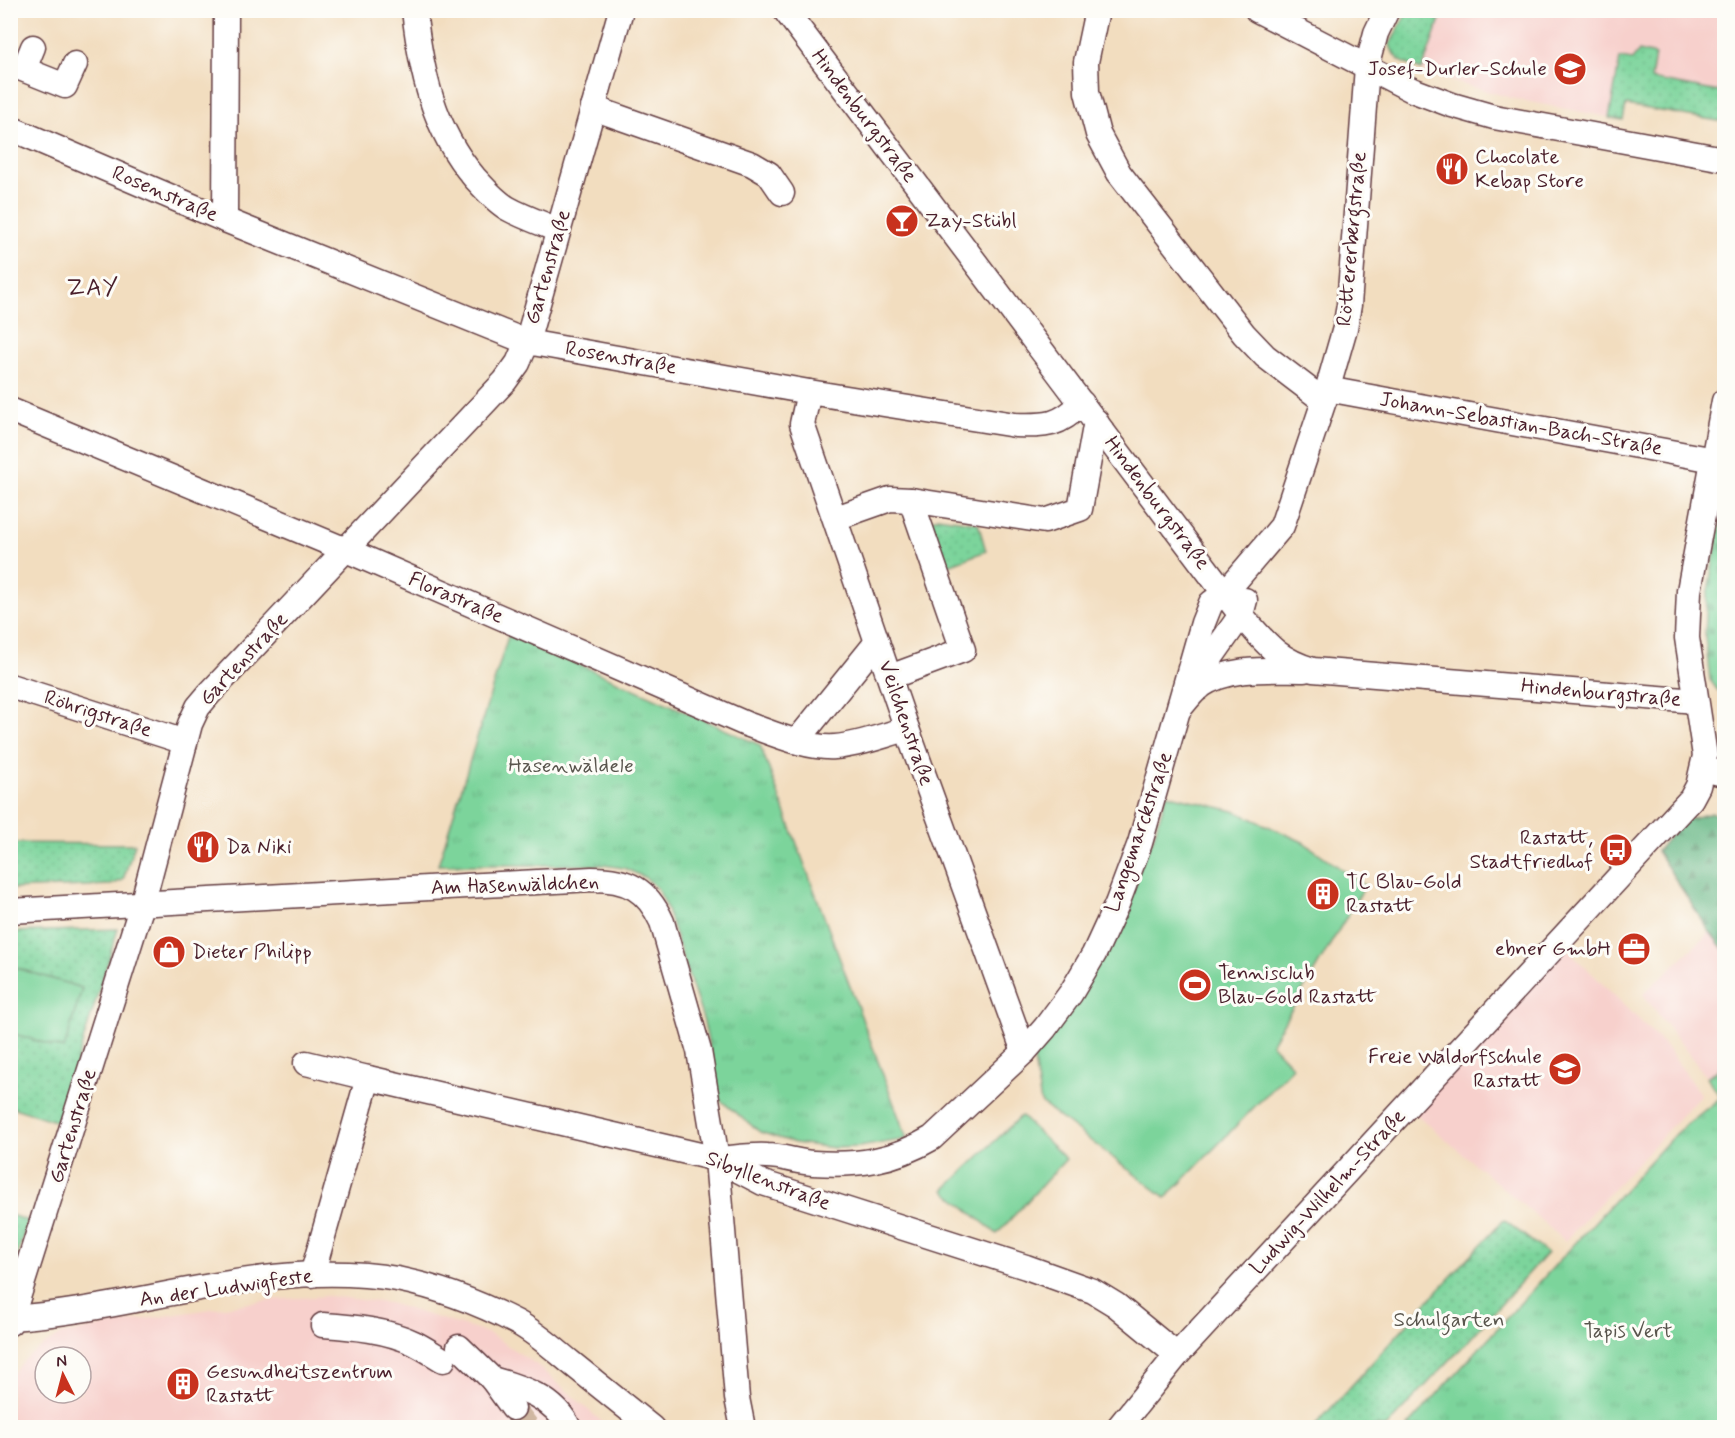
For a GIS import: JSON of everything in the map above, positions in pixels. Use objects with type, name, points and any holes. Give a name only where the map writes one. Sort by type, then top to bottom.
[{"type":"street","points":[[225,220],[226,10]]},
{"type":"street","points":[[414,10],[422,69],[430,99],[441,127],[456,153],[487,192],[506,207],[558,230]]},
{"type":"street","name":"Gartenstraße","points":[[11,1320],[142,905],[185,742],[198,707],[505,381],[518,363],[527,342],[621,10]]},
{"type":"street","name":"Hindenburgstraße","points":[[784,10],[1241,615],[1272,651],[1292,664],[1312,670],[1696,701]]},
{"type":"street","name":"Johann-Sebastian-Bach-Straße","points":[[1097,10],[1086,62],[1087,92],[1098,134],[1119,173],[1244,334],[1265,356],[1325,395],[1714,460]]},
{"type":"street","points":[[1257,10],[1412,90],[1452,105],[1494,117],[1725,159]]},
{"type":"street","name":"Röttererbergstraße","points":[[1225,593],[1282,526],[1345,328],[1349,305],[1367,67],[1376,33],[1387,10]]},
{"type":"street","points":[[33,46],[17,66],[65,86],[75,64]]},
{"type":"street","points":[[593,108],[752,164],[769,174],[782,193]]},
{"type":"street","name":"Rosenstraße","points":[[10,128],[225,220],[527,342],[809,392],[1015,425],[1044,426],[1089,412]]},
{"type":"street","name":"Veilchenstraße","points":[[809,392],[802,424],[907,729],[1024,1052]]},
{"type":"street","points":[[1714,772],[1704,743],[1696,701],[1687,638],[1687,609],[1725,402]]},
{"type":"street","name":"Florastraße","points":[[10,410],[346,550],[746,724],[797,741],[833,747],[854,744],[907,729]]},
{"type":"street","points":[[836,518],[890,499],[910,500],[1045,521],[1080,509],[1089,412]]},
{"type":"street","points":[[890,677],[963,650],[910,500]]},
{"type":"street","name":"Röttererbergstraße","points":[[1241,615],[1255,560]]},
{"type":"street","name":"Langemarckstraße","points":[[717,1159],[768,1156],[811,1162],[850,1163],[899,1155],[932,1138],[1024,1052],[1046,1028],[1071,993],[1094,954],[1113,914],[1140,843],[1203,623],[1211,603],[1225,593]]},
{"type":"street","name":"Langemarckstraße","points":[[1199,688],[1212,656],[1241,615]]},
{"type":"street","points":[[797,741],[877,642]]},
{"type":"street","name":"Langemarckstraße","points":[[1180,708],[1199,688],[1222,676],[1255,670],[1312,670]]},
{"type":"street","name":"Röhrigstraße","points":[[10,686],[185,742]]},
{"type":"street","name":"Ludwig-Wilhelm-Straße","points":[[1118,1428],[1177,1355],[1691,799],[1698,786],[1714,772]]},
{"type":"street","name":"Am Hasenwäldchen","points":[[10,911],[592,879],[606,879],[633,886],[646,895],[655,906],[662,922],[699,1051],[717,1159],[737,1398],[743,1428]]},
{"type":"street","name":"Sibyllenstraße","points":[[306,1063],[717,1159],[763,1184],[1093,1291],[1116,1305],[1177,1355]]},
{"type":"street","points":[[312,1275],[368,1078]]},
{"type":"street","name":"An der Ludwigfeste","points":[[11,1320],[271,1277],[357,1275],[396,1279],[432,1288],[517,1323],[553,1348],[652,1428]]},
{"type":"street","points":[[323,1325],[353,1327],[451,1353],[492,1379],[535,1394],[560,1415],[569,1428]]},
{"type":"street","points":[[492,1379],[513,1408]]},
{"type":"street","name":"Am Hasenwäldchen","points":[[727,1428],[737,1398]]},
{"type":"shaded area","name":"Josef-Durler-Schule","points":[[1408,11],[1724,11],[1724,122],[1626,105],[1623,120],[1515,99],[1433,76],[1399,61],[1392,53],[1390,44]]},
{"type":"shaded area","points":[[1710,932],[1724,950],[1724,1065],[1707,1078],[1643,994]]},
{"type":"shaded area","name":"Freie Waldorfschule Rastatt","points":[[1563,945],[1664,1044],[1701,1094],[1565,1241],[1410,1109]]},
{"type":"shaded area","points":[[328,1296],[389,1303],[490,1334],[537,1365],[608,1427],[11,1428],[11,1376],[33,1353],[33,1405],[93,1405],[93,1345],[45,1345],[60,1335],[107,1325],[269,1300]]},
{"type":"green space","points":[[1408,11],[1443,11],[1422,70],[1398,59],[1390,44]]},
{"type":"green space","points":[[1639,51],[1655,55],[1651,79],[1719,92],[1724,67],[1724,122],[1626,105],[1623,120],[1609,118],[1620,58],[1632,60]]},
{"type":"green space","points":[[1724,503],[1724,699],[1710,680],[1705,637],[1707,596]]},
{"type":"green space","points":[[938,517],[978,523],[986,551],[941,568],[929,521]]},
{"type":"green space","name":"Hasenwäldele","points":[[509,633],[760,745],[907,1139],[859,1147],[834,1148],[795,1143],[760,1132],[720,1100],[704,1022],[664,901],[657,888],[646,878],[624,868],[603,865],[438,865]]},
{"type":"green space","name":"Tennisclub Blau-Gold Rastatt","points":[[1167,794],[1237,812],[1303,842],[1365,886],[1271,1044],[1293,1067],[1166,1198],[1041,1103],[1033,1055],[1153,839]]},
{"type":"green space","points":[[1712,813],[1724,816],[1724,950],[1657,851],[1683,820]]},
{"type":"green space","points":[[10,843],[135,844],[123,880],[111,885],[11,889]]},
{"type":"green space","points":[[118,929],[58,1122],[11,1107],[10,932]]},
{"type":"green space","points":[[10,966],[82,988],[64,1049],[11,1033]]},
{"type":"green space","name":"Tapis Vert","points":[[1724,1065],[1724,1427],[1407,1427],[1676,1133],[1721,1097],[1707,1078]]},
{"type":"green space","points":[[1021,1116],[1066,1159],[997,1234],[944,1190]]},
{"type":"green space","points":[[10,1215],[28,1221],[11,1275]]},
{"type":"green space","name":"Schulgarten","points":[[1504,1220],[1547,1253],[1470,1339],[1386,1427],[1314,1427],[1428,1301]]},
{"type":"tunnel","points":[[513,1408],[528,1428]]},
{"type":"place","name":"Josef-Durler-Schule","points":[[1570,69]]},
{"type":"place","name":"Chocolate Kebap Store","points":[[1452,169]]},
{"type":"place","name":"Zay-Stübl","points":[[902,221]]},
{"type":"place","name":"Da Niki","points":[[203,847]]},
{"type":"place","name":"Rastatt, Stadtfriedhof","points":[[1616,850]]},
{"type":"place","name":"TC Blau-Gold Rastatt","points":[[1323,894]]},
{"type":"place","name":"ebner GmbH","points":[[1634,949]]},
{"type":"place","name":"Dieter Philipp","points":[[169,952]]},
{"type":"place","name":"Tennisclub Blau-Gold Rastatt","points":[[1195,985]]},
{"type":"place","name":"Freie Waldorfschule Rastatt","points":[[1565,1069]]},
{"type":"place","name":"Gesundheitszentrum Rastatt","points":[[183,1384]]},
{"type":"district","name":"ZAY","points":[[93,288]]}]
